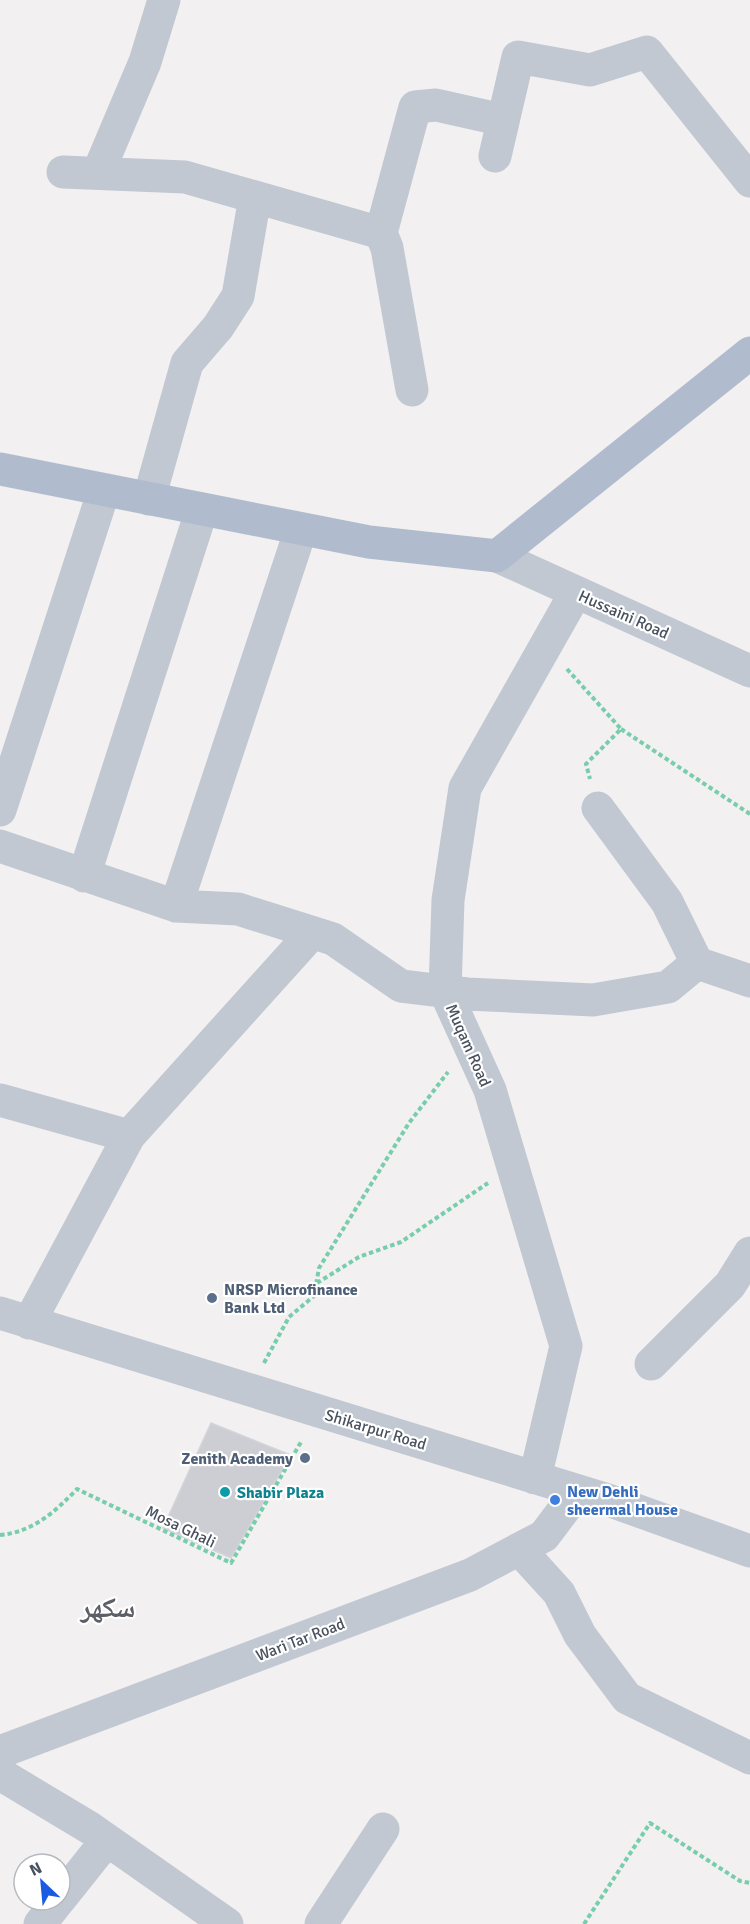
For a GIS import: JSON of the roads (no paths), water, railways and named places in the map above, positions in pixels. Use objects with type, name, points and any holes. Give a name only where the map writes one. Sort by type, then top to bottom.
[{"type":"main road","points":[[0,469],[369,542],[497,556],[750,353]]},
{"type":"street","points":[[98,173],[149,51],[164,0]]},
{"type":"street","points":[[495,156],[518,57],[590,70],[647,52],[750,181]]},
{"type":"street","points":[[412,390],[387,248],[381,233],[415,107],[436,105],[503,120]]},
{"type":"street","points":[[63,172],[185,177],[381,233]]},
{"type":"street","points":[[149,499],[187,363],[218,327],[238,296],[255,197]]},
{"type":"street","points":[[0,810],[104,490]]},
{"type":"street","points":[[84,876],[202,509]]},
{"type":"street","points":[[176,906],[301,529]]},
{"type":"street","name":"Hussaini Road","points":[[497,556],[750,671]]},
{"type":"street","name":"Muqam Road","points":[[535,1478],[566,1346],[490,1090],[445,991],[448,900],[465,788],[576,592]]},
{"type":"street","points":[[598,808],[667,902],[697,963],[750,981]]},
{"type":"street","points":[[0,846],[176,906],[238,909],[333,939],[401,986],[593,1000],[668,987],[697,963]]},
{"type":"street","points":[[15,1318],[129,1136],[312,933]]},
{"type":"street","points":[[0,1100],[129,1136]]},
{"type":"street","points":[[651,1364],[730,1285],[750,1252]]},
{"type":"street","name":"Shikarpur Road","points":[[15,1318],[578,1491],[750,1551]]},
{"type":"street","name":"Wari Tar Road","points":[[0,1752],[470,1575],[544,1536],[578,1491]]},
{"type":"street","points":[[519,1549],[559,1593],[580,1635],[627,1698],[750,1758]]},
{"type":"street","points":[[0,1774],[107,1840],[227,1924]]},
{"type":"street","points":[[321,1924],[383,1830]]},
{"type":"street","points":[[72,1884],[107,1840]]},
{"type":"street","points":[[40,1924],[50,1912]]},
{"type":"place","name":"NRSP Microfinance Bank Ltd","points":[[212,1298]]},
{"type":"place","name":"Zenith Academy","points":[[305,1458]]},
{"type":"place","name":"Shabir Plaza","points":[[225,1492]]},
{"type":"place","name":"New Dehli sheermal House","points":[[555,1500]]},
{"type":"district","name":"سکھر","points":[[108,1607]]}]
